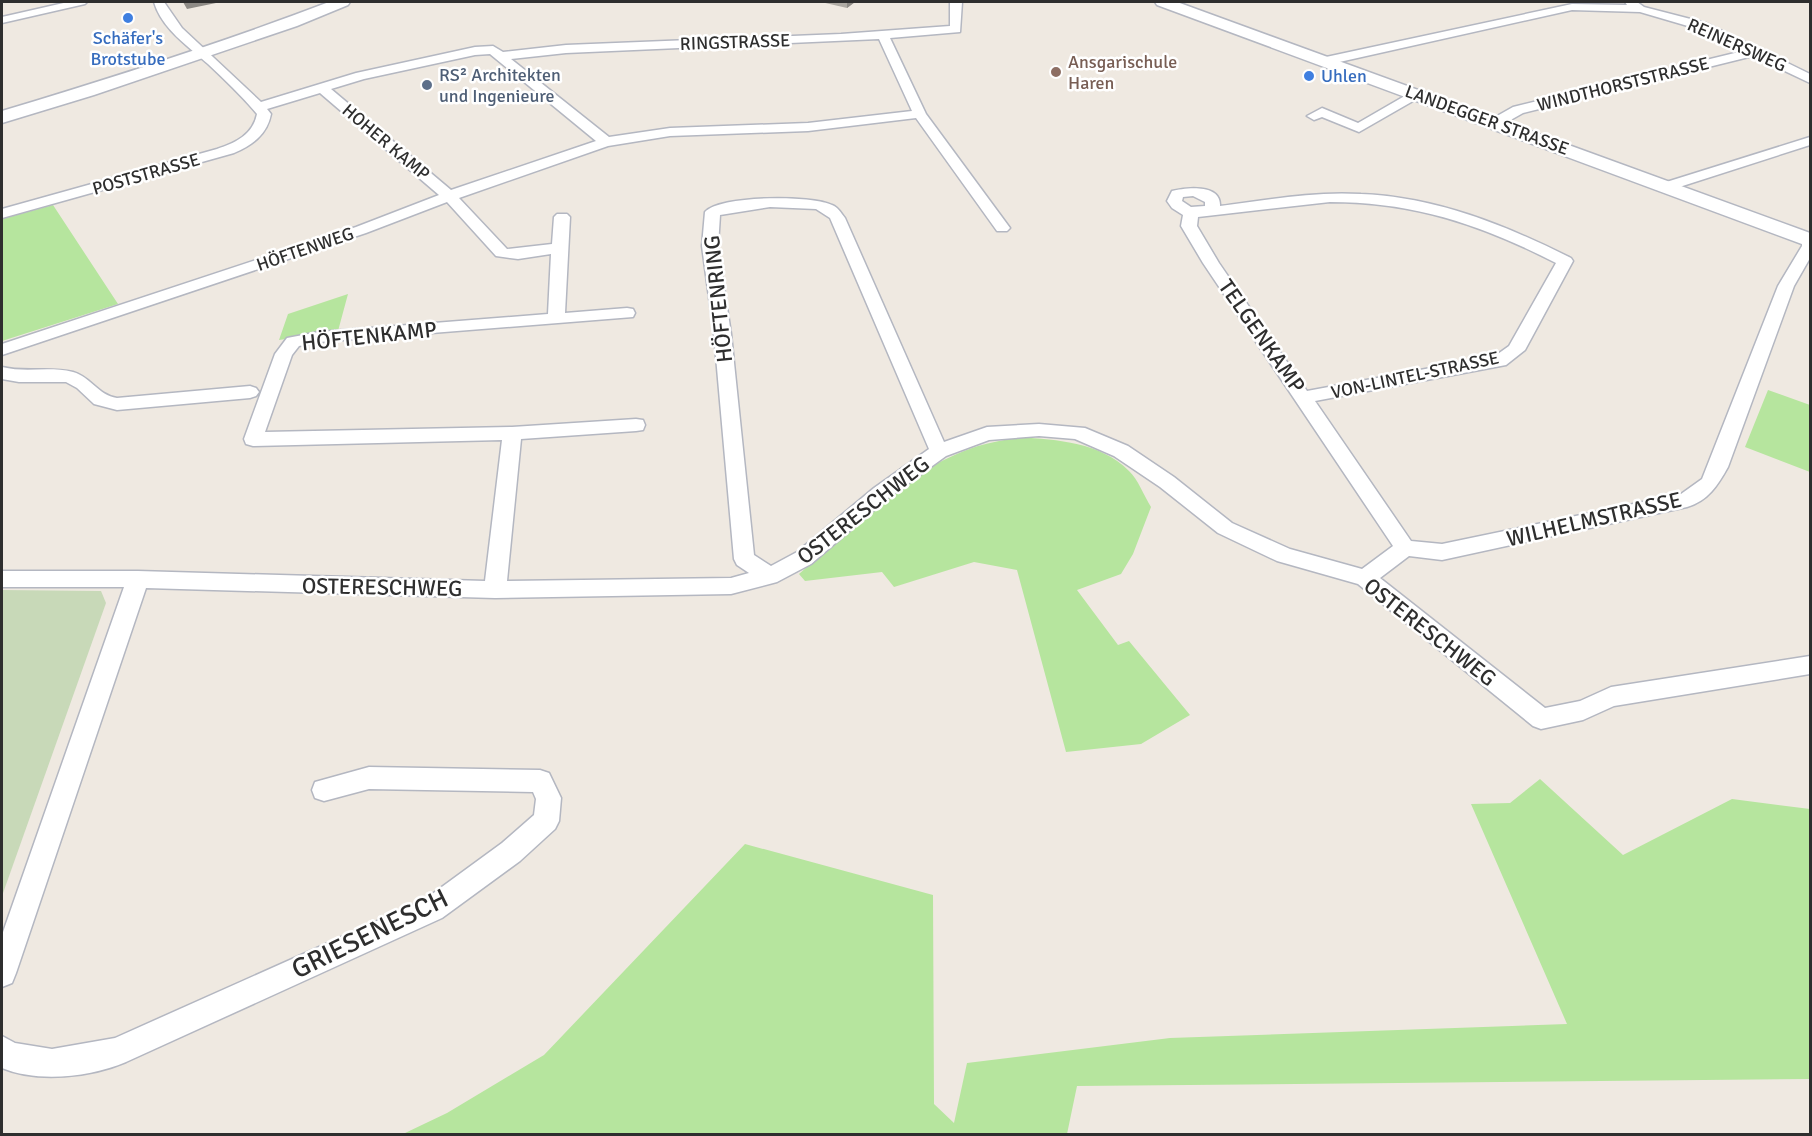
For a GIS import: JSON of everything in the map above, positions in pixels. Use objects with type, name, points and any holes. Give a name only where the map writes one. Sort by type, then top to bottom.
[{"type":"main road","points":[[2,117],[87,91],[291,22],[342,2]]},
{"type":"main road","name":"LANDEGGER STRASSE","points":[[1163,2],[1810,240]]},
{"type":"street","points":[[4,16],[81,2]]},
{"type":"street","name":"RINGSTRASSE","points":[[500,56],[566,49],[883,35],[956,29],[956,2]]},
{"type":"street","name":"REINERSWEG","points":[[1629,2],[1640,9],[1702,26],[1810,79]]},
{"type":"street","points":[[161,7],[176,30],[258,106]]},
{"type":"street","points":[[1326,62],[1572,7],[1640,9]]},
{"type":"street","points":[[883,35],[920,114],[1002,228]]},
{"type":"street","name":"RINGSTRASSE","points":[[258,106],[321,87],[453,54],[486,50],[498,52],[606,142]]},
{"type":"street","name":"WINDTHORSTSTRASSE","points":[[1495,123],[1518,110],[1754,52]]},
{"type":"street","name":"HOHER KAMP","points":[[321,87],[450,197]]},
{"type":"street","points":[[1314,116],[1322,112],[1359,128],[1415,94]]},
{"type":"street","name":"POSTSTRASSE","points":[[2,214],[245,143],[259,128],[264,114],[258,106]]},
{"type":"street","points":[[606,142],[670,132],[808,127],[920,114]]},
{"type":"street","points":[[1665,187],[1810,141]]},
{"type":"street","name":"HÖFTENWEG","points":[[2,350],[256,266],[501,177],[606,142]]},
{"type":"street","points":[[450,197],[502,253],[518,254],[559,248]]},
{"type":"street","name":"VON-LINTEL-STRASSE","points":[[1197,212],[1329,198],[1390,200],[1449,212],[1488,225],[1521,238],[1564,261],[1516,350],[1500,361],[1305,397]]},
{"type":"street","name":"HÖFTENRING","points":[[770,576],[744,558],[719,301],[710,239],[709,224],[713,212],[737,205],[807,203],[827,208],[837,218],[939,451]]},
{"type":"street","name":"TELGENKAMP","points":[[1197,212],[1189,226],[1206,254],[1305,397],[1405,548]]},
{"type":"street","points":[[556,319],[562,217]]},
{"type":"street","name":"WILHELMSTRASSE","points":[[1405,548],[1442,552],[1687,500],[1709,484],[1718,467],[1786,286],[1810,246],[1810,240]]},
{"type":"street","name":"HÖFTENKAMP","points":[[627,313],[327,336],[293,342],[284,354],[253,439],[512,433],[636,425]]},
{"type":"street","points":[[2,373],[28,378],[69,376],[83,382],[103,403],[117,404],[249,392]]},
{"type":"street","name":"OSTERESCHWEG","points":[[2,579],[138,579],[495,590],[731,586],[770,576],[804,558],[881,493],[939,451],[987,434],[1039,430],[1078,433],[1121,451],[1167,482],[1225,528],[1284,555],[1365,578],[1541,719],[1583,710],[1611,697],[1810,665]]},
{"type":"street","points":[[495,590],[512,433]]},
{"type":"street","points":[[1365,578],[1405,548]]},
{"type":"street","points":[[2,973],[138,579]]},
{"type":"street","name":"GRIESENESCH","points":[[2,1050],[7,1056],[52,1064],[116,1052],[433,909],[511,852],[546,821],[549,798],[540,781],[369,778],[324,790]]},
{"type":"green space","points":[[53,205],[118,304],[2,341],[2,219]]},
{"type":"green space","points":[[348,294],[338,331],[279,340],[288,314]]},
{"type":"green space","points":[[1768,390],[1810,405],[1810,472],[1745,447]]},
{"type":"green space","points":[[1019,437],[1063,441],[1092,448],[1105,454],[1118,461],[1132,474],[1151,507],[1133,554],[1121,574],[1077,590],[1118,645],[1129,641],[1190,715],[1141,744],[1066,752],[1017,570],[974,562],[894,587],[882,572],[805,581],[799,574],[882,501],[928,469],[978,446]]},
{"type":"green space","points":[[2,590],[101,591],[106,603],[2,896]]},
{"type":"green space","points":[[1540,779],[1623,855],[1732,799],[1810,809],[1810,1079],[1077,1086],[1067,1134],[403,1134],[447,1113],[544,1055],[745,844],[933,895],[934,1104],[954,1123],[967,1063],[1170,1038],[1567,1024],[1471,804],[1510,803]]},
{"type":"place","name":"Schäfer's Brotstube","points":[[128,18]]},
{"type":"place","name":"Ansgarischule Haren","points":[[1056,72]]},
{"type":"place","name":"Uhlen","points":[[1309,76]]},
{"type":"place","name":"RS² Architekten und Ingenieure","points":[[427,85]]}]
